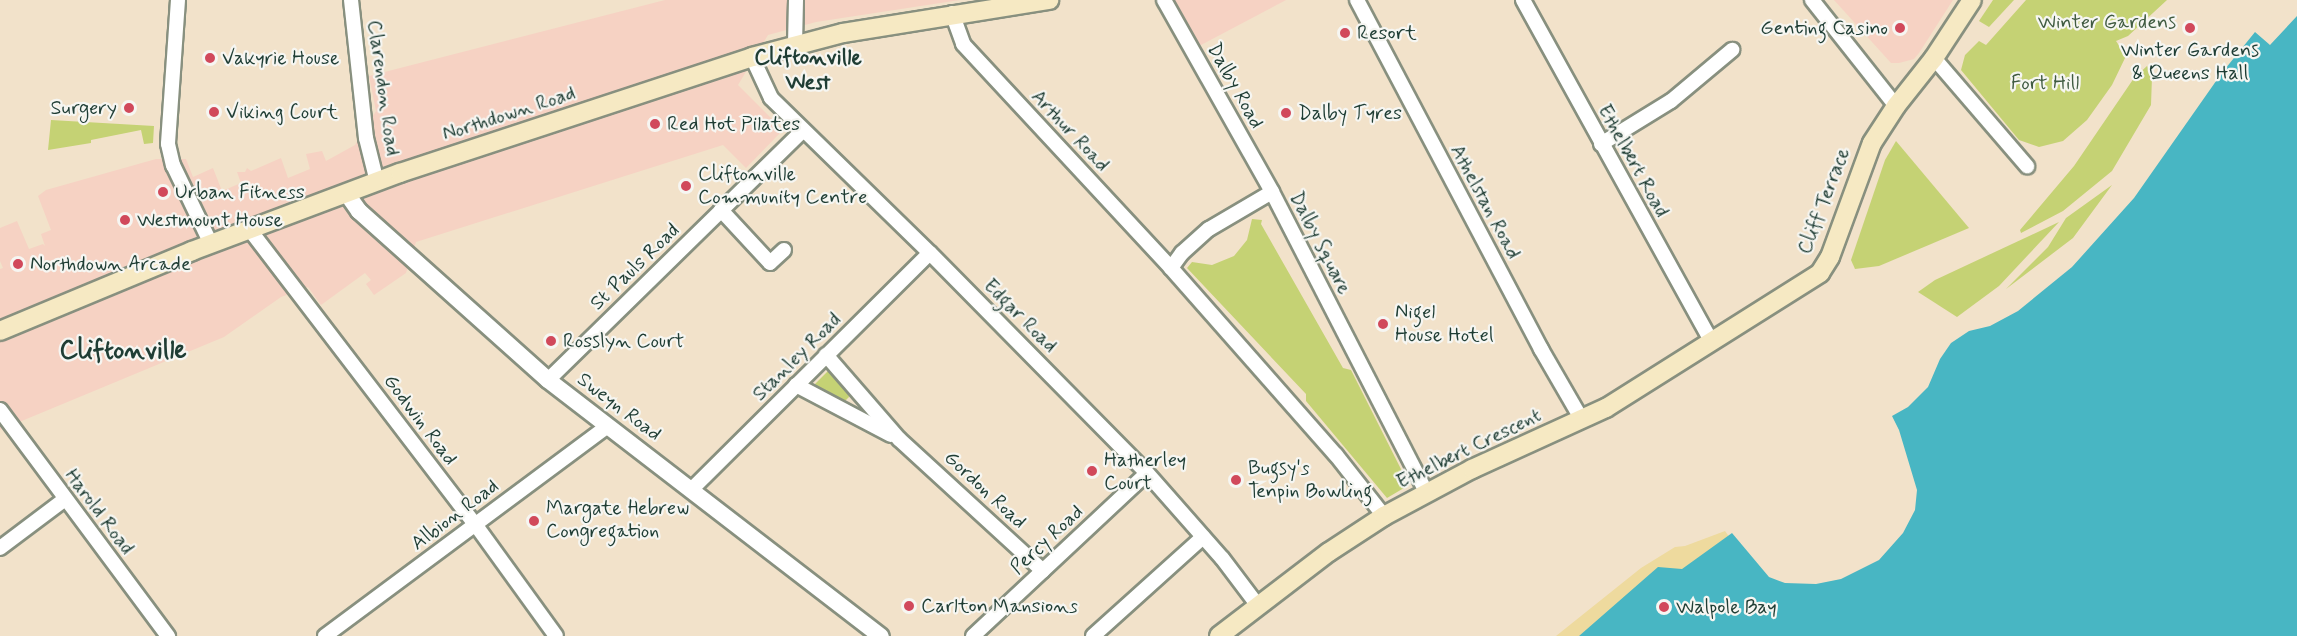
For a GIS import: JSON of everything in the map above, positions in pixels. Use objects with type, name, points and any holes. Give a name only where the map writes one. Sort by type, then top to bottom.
[{"type":"main road","name":"Northdown Road","points":[[0,331],[211,244],[377,182],[752,57],[795,44],[952,13],[1006,3],[1049,0]]},
{"type":"main road","name":"Cliff Terrace","points":[[1749,317],[1811,280],[1827,265],[1872,143],[1896,106],[1934,58],[1972,0]]},
{"type":"main road","name":"Ethelbert Crescent","points":[[1219,636],[1329,552],[1384,516],[1426,492],[1606,408],[1749,317]]},
{"type":"street","points":[[178,0],[168,144],[173,165],[211,244]]},
{"type":"street","name":"Clarendon Road","points":[[351,0],[366,138],[377,182]]},
{"type":"street","points":[[795,0],[795,44]]},
{"type":"street","name":"Dalby Road","points":[[1164,0],[1272,192]]},
{"type":"street","name":"Athelstan Road","points":[[1357,0],[1541,349],[1582,420]]},
{"type":"street","name":"Ethelbert Road","points":[[1523,0],[1711,341]]},
{"type":"street","points":[[1812,0],[1896,106]]},
{"type":"street","name":"Arthur Road","points":[[952,13],[963,44],[1171,268]]},
{"type":"street","points":[[1601,144],[1671,101],[1732,50]]},
{"type":"street","name":"Edgar Road","points":[[752,57],[771,98],[802,131],[930,253],[1147,472],[1259,607]]},
{"type":"street","points":[[1934,58],[2027,166]]},
{"type":"street","name":"St Pauls Road","points":[[548,380],[802,131]]},
{"type":"street","name":"Dalby Square","points":[[1171,268],[1182,253],[1209,229],[1272,192],[1426,492]]},
{"type":"street","name":"Sweyn Road","points":[[347,194],[358,211],[548,380],[882,636]]},
{"type":"street","points":[[721,210],[770,263],[784,250]]},
{"type":"street","name":"Godwin Road","points":[[250,230],[475,524],[556,636]]},
{"type":"street","name":"Stanley Road","points":[[693,489],[930,253]]},
{"type":"street","points":[[1171,268],[1335,455],[1384,516]]},
{"type":"street","name":"Gordon Road","points":[[826,355],[899,439],[1043,571]]},
{"type":"street","name":"Gordon Road","points":[[796,385],[899,439]]},
{"type":"street","name":"Harold Road","points":[[0,410],[64,500],[168,636]]},
{"type":"street","name":"Albion Road","points":[[325,636],[608,426]]},
{"type":"street","name":"Percy Road","points":[[973,636],[1147,472]]},
{"type":"street","points":[[0,548],[64,500]]},
{"type":"street","points":[[1093,636],[1203,537]]},
{"type":"shaded area","points":[[665,0],[960,0],[816,22],[768,35],[738,85],[783,130],[746,168],[723,145],[416,242],[406,273],[374,295],[366,284],[371,280],[365,273],[321,305],[308,287],[281,297],[224,337],[0,430],[0,269],[3,268],[0,261],[0,228],[17,221],[29,249],[43,244],[45,246],[41,234],[51,230],[38,196],[46,190],[156,159],[186,159],[193,177],[213,168],[222,191],[241,183],[237,172],[245,172],[247,168],[251,171],[281,158],[288,178],[310,169],[306,154],[322,151],[326,161],[355,145],[376,111],[369,76]]},
{"type":"shaded area","points":[[1171,0],[1286,0],[1201,45],[1195,44]]},
{"type":"shaded area","points":[[1834,0],[1953,0],[1914,59],[1891,63]]},
{"type":"green space","name":"Winter Gardens","points":[[1993,0],[2014,0],[1989,27],[1979,21]]},
{"type":"green space","name":"Fort Hill","points":[[2026,0],[2167,0],[2128,36],[2116,41],[2126,56],[2112,85],[2087,120],[2063,141],[2039,147],[2019,140],[1961,70],[1965,55],[1979,41],[1986,45]]},
{"type":"green space","points":[[2147,66],[2152,77],[2151,105],[2112,171],[2063,211],[2021,233],[2020,230],[2074,166],[2134,78]]},
{"type":"green space","points":[[51,120],[154,126],[153,143],[144,144],[141,130],[91,140],[91,143],[48,150]]},
{"type":"green space","points":[[1896,141],[1969,228],[1879,266],[1855,269],[1851,260],[1885,160]]},
{"type":"green space","points":[[2112,185],[2073,238],[2006,289],[2048,247],[2066,218]]},
{"type":"green space","points":[[1252,219],[1262,220],[1261,224],[1343,368],[1351,370],[1409,485],[1387,498],[1306,401],[1306,394],[1187,268],[1192,262],[1212,265],[1234,256],[1247,240]]},
{"type":"green space","points":[[2059,222],[1999,286],[1957,317],[1918,292],[1935,280]]},
{"type":"green space","points":[[830,369],[848,391],[849,397],[845,401],[813,386]]},
{"type":"sand","name":"Walpole Bay","points":[[1725,531],[1760,579],[1711,636],[1556,636],[1641,568],[1675,547],[1685,546]]},
{"type":"water","points":[[2297,16],[2297,636],[1579,636],[1658,567],[1682,569],[1732,533],[1769,577],[1785,583],[1816,584],[1841,579],[1879,560],[1903,533],[1915,510],[1917,490],[1899,430],[1892,416],[1908,407],[1928,387],[1940,359],[1951,343],[1969,331],[1990,326],[2018,311],[2072,267],[2134,198],[2221,74],[2255,32],[2270,45]]},
{"type":"place","name":"Genting Casino","points":[[1900,28]]},
{"type":"place","name":"Winter Gardens & Queens Hall","points":[[2190,28]]},
{"type":"place","name":"Resort","points":[[1345,33]]},
{"type":"place","name":"Vakyrie House","points":[[210,58]]},
{"type":"place","name":"Surgery","points":[[129,108]]},
{"type":"place","name":"Viking Court","points":[[214,112]]},
{"type":"place","name":"Dalby Tyres","points":[[1286,113]]},
{"type":"place","name":"Red Hot Pilates","points":[[655,124]]},
{"type":"place","name":"Cliftonville Community Centre","points":[[686,186]]},
{"type":"place","name":"Urban Fitness","points":[[163,192]]},
{"type":"place","name":"Westmount House","points":[[125,220]]},
{"type":"place","name":"Northdown Arcade","points":[[18,264]]},
{"type":"place","name":"Nigel House Hotel","points":[[1383,324]]},
{"type":"place","name":"Rosslyn Court","points":[[551,341]]},
{"type":"place","name":"Hatherley Court","points":[[1092,471]]},
{"type":"place","name":"Bugsy's Tenpin Bowling","points":[[1236,480]]},
{"type":"place","name":"Margate Hebrew Congregation","points":[[534,521]]},
{"type":"place","name":"Carlton Mansions","points":[[909,606]]},
{"type":"place","name":"Walpole Bay","points":[[1664,607]]},
{"type":"district","name":"Cliftonville West","points":[[808,70]]},
{"type":"district","name":"Cliftonville","points":[[123,352]]}]
